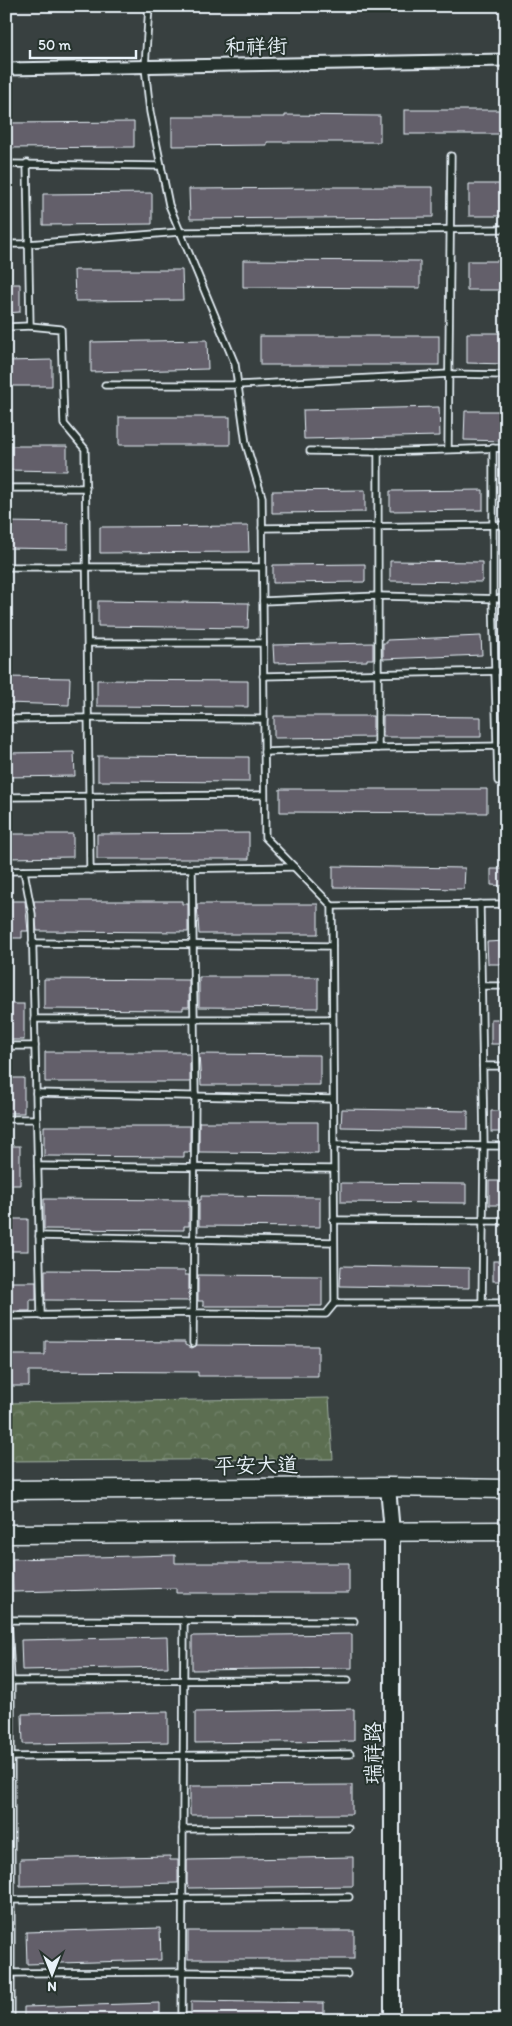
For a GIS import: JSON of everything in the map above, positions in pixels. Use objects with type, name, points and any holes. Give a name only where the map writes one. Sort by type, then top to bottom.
[{"type":"main road","name":"平安大道","points":[[6,1490],[388,1487],[506,1489]]},
{"type":"main road","points":[[6,1534],[506,1531]]},
{"type":"street","name":"和祥街","points":[[6,69],[506,60]]},
{"type":"street","name":"瑞祥路","points":[[388,1487],[392,1532],[392,2020]]},
{"type":"lane","points":[[6,1316],[193,1313],[326,1314],[334,1303],[332,906],[265,837],[262,498],[246,444],[235,364],[169,205],[150,112],[145,67],[148,6]]},
{"type":"lane","points":[[448,449],[451,156]]},
{"type":"lane","points":[[27,163],[30,326]]},
{"type":"lane","points":[[6,164],[161,166]]},
{"type":"lane","points":[[6,244],[28,244],[180,232],[506,229]]},
{"type":"lane","points":[[6,326],[61,329],[64,424],[85,449],[90,870]]},
{"type":"lane","points":[[105,385],[238,385],[449,374],[506,375]]},
{"type":"lane","points":[[493,448],[493,598],[498,781]]},
{"type":"lane","points":[[310,451],[378,452],[506,448]]},
{"type":"lane","points":[[378,452],[378,748]]},
{"type":"lane","points":[[6,488],[86,488]]},
{"type":"lane","points":[[262,528],[506,525]]},
{"type":"lane","points":[[6,567],[262,567]]},
{"type":"lane","points":[[263,601],[378,596],[506,599]]},
{"type":"lane","points":[[88,643],[263,643]]},
{"type":"lane","points":[[263,676],[506,671]]},
{"type":"lane","points":[[6,719],[264,719]]},
{"type":"lane","points":[[264,752],[506,746]]},
{"type":"lane","points":[[6,797],[264,795]]},
{"type":"lane","points":[[6,871],[294,867]]},
{"type":"lane","points":[[192,869],[195,1096],[193,1343]]},
{"type":"lane","points":[[24,871],[32,914],[41,1316]]},
{"type":"lane","points":[[480,904],[484,1146],[482,1303]]},
{"type":"lane","points":[[332,906],[506,904]]},
{"type":"lane","points":[[32,943],[332,946]]},
{"type":"lane","points":[[481,986],[506,986]]},
{"type":"lane","points":[[34,1019],[332,1019]]},
{"type":"lane","points":[[6,1046],[35,1046]]},
{"type":"lane","points":[[483,1066],[506,1066]]},
{"type":"lane","points":[[36,1093],[332,1099]]},
{"type":"lane","points":[[6,1119],[36,1118]]},
{"type":"lane","points":[[332,1145],[506,1146]]},
{"type":"lane","points":[[38,1166],[333,1169]]},
{"type":"lane","points":[[333,1220],[506,1221]]},
{"type":"lane","points":[[39,1236],[334,1242]]},
{"type":"lane","points":[[334,1303],[506,1303]]},
{"type":"lane","points":[[6,1574],[9,1681],[9,1973],[12,2020]]},
{"type":"lane","points":[[8,1620],[354,1621]]},
{"type":"lane","points":[[182,2020],[184,1620]]},
{"type":"lane","points":[[9,1681],[348,1680]]},
{"type":"lane","points":[[9,1757],[350,1754]]},
{"type":"lane","points":[[183,1829],[348,1828]]},
{"type":"lane","points":[[9,1900],[349,1897]]},
{"type":"lane","points":[[9,1973],[182,1972],[347,1974]]},
{"type":"green space","points":[[329,1398],[333,1459],[6,1461],[6,1403]]},
{"type":"building","points":[[404,110],[506,110],[506,134],[404,134]]},
{"type":"building","points":[[285,115],[380,116],[380,142],[267,142],[267,145],[172,146],[172,117],[285,117]]},
{"type":"building","points":[[134,122],[134,147],[6,148],[6,123]]},
{"type":"building","points":[[469,184],[506,184],[506,216],[469,216]]},
{"type":"building","points":[[433,187],[433,217],[190,219],[189,189]]},
{"type":"building","points":[[152,193],[152,224],[43,225],[43,194]]},
{"type":"building","points":[[243,260],[420,261],[420,288],[243,287]]},
{"type":"building","points":[[467,261],[506,261],[506,290],[467,290]]},
{"type":"building","points":[[74,270],[182,270],[183,300],[75,301]]},
{"type":"building","points":[[6,284],[20,284],[20,312],[6,313]]},
{"type":"building","points":[[467,333],[506,333],[506,364],[467,363]]},
{"type":"building","points":[[260,336],[439,336],[439,365],[260,365]]},
{"type":"building","points":[[207,340],[208,369],[91,372],[91,342]]},
{"type":"building","points":[[52,360],[52,386],[6,386],[6,361]]},
{"type":"building","points":[[439,407],[440,436],[304,439],[303,410]]},
{"type":"building","points":[[465,411],[506,411],[506,441],[464,440]]},
{"type":"building","points":[[119,417],[230,417],[230,445],[119,445]]},
{"type":"building","points":[[6,446],[67,446],[67,471],[6,470]]},
{"type":"building","points":[[365,490],[365,512],[272,513],[272,491]]},
{"type":"building","points":[[483,490],[483,510],[390,511],[390,491]]},
{"type":"building","points":[[6,522],[68,523],[68,549],[6,548]]},
{"type":"building","points":[[248,526],[249,552],[100,553],[100,527]]},
{"type":"building","points":[[390,561],[482,562],[482,582],[390,581]]},
{"type":"building","points":[[365,564],[365,582],[273,583],[273,565]]},
{"type":"building","points":[[98,601],[249,603],[248,628],[98,626]]},
{"type":"building","points":[[481,636],[482,655],[383,659],[383,643],[387,643],[387,640]]},
{"type":"building","points":[[373,643],[373,659],[367,659],[367,661],[274,663],[273,645]]},
{"type":"building","points":[[6,677],[70,678],[69,705],[6,703]]},
{"type":"building","points":[[97,680],[248,681],[248,707],[97,706]]},
{"type":"building","points":[[274,716],[373,716],[373,737],[274,738]]},
{"type":"building","points":[[383,716],[481,717],[481,737],[383,737]]},
{"type":"building","points":[[74,752],[75,776],[6,777],[6,753]]},
{"type":"building","points":[[98,756],[249,757],[249,782],[98,781]]},
{"type":"building","points":[[280,789],[487,789],[487,813],[280,812]]},
{"type":"building","points":[[249,833],[249,859],[97,859],[97,834]]},
{"type":"building","points":[[6,834],[73,834],[73,857],[6,858]]},
{"type":"building","points":[[333,866],[465,868],[464,889],[333,887]]},
{"type":"building","points":[[491,869],[506,869],[506,886],[491,885]]},
{"type":"building","points":[[6,901],[25,901],[28,931],[22,931],[22,938],[6,938]]},
{"type":"building","points":[[34,901],[182,901],[182,904],[188,904],[188,932],[37,931]]},
{"type":"building","points":[[197,904],[318,904],[318,934],[199,934]]},
{"type":"building","points":[[506,941],[506,964],[488,964],[487,942]]},
{"type":"building","points":[[199,977],[318,977],[318,1008],[199,1007]]},
{"type":"building","points":[[44,979],[189,980],[189,1007],[183,1007],[183,1010],[44,1009]]},
{"type":"building","points":[[6,1004],[24,1004],[24,1040],[6,1040]]},
{"type":"building","points":[[491,1019],[506,1019],[506,1044],[491,1044]]},
{"type":"building","points":[[45,1052],[185,1052],[185,1054],[190,1054],[190,1082],[45,1082]]},
{"type":"building","points":[[199,1054],[320,1055],[320,1085],[201,1085]]},
{"type":"building","points":[[6,1078],[24,1078],[24,1113],[6,1113]]},
{"type":"building","points":[[342,1109],[468,1111],[468,1129],[341,1127]]},
{"type":"building","points":[[491,1111],[506,1111],[506,1132],[491,1132]]},
{"type":"building","points":[[199,1122],[318,1122],[318,1153],[199,1152]]},
{"type":"building","points":[[44,1126],[190,1126],[190,1152],[184,1152],[184,1157],[44,1156]]},
{"type":"building","points":[[6,1146],[20,1146],[20,1185],[6,1185]]},
{"type":"building","points":[[489,1181],[506,1181],[506,1205],[489,1205]]},
{"type":"building","points":[[341,1183],[466,1184],[466,1203],[341,1202]]},
{"type":"building","points":[[201,1196],[320,1197],[320,1227],[199,1226],[199,1200],[201,1200]]},
{"type":"building","points":[[44,1199],[189,1200],[189,1226],[184,1226],[184,1230],[44,1229]]},
{"type":"building","points":[[6,1219],[28,1219],[28,1251],[6,1251]]},
{"type":"building","points":[[493,1261],[506,1261],[506,1281],[493,1281]]},
{"type":"building","points":[[341,1266],[469,1268],[469,1288],[340,1286]]},
{"type":"building","points":[[45,1270],[185,1271],[185,1275],[189,1275],[189,1301],[45,1300]]},
{"type":"building","points":[[198,1275],[322,1276],[322,1306],[203,1306],[203,1301],[198,1301]]},
{"type":"building","points":[[6,1282],[36,1282],[36,1300],[30,1300],[30,1311],[6,1311]]},
{"type":"building","points":[[45,1341],[185,1342],[185,1345],[192,1348],[197,1345],[318,1346],[318,1376],[198,1376],[198,1372],[29,1371],[29,1386],[6,1386],[6,1355],[45,1355]]},
{"type":"building","points":[[175,1555],[175,1563],[349,1563],[349,1593],[176,1593],[176,1588],[13,1592],[12,1559]]},
{"type":"building","points":[[352,1634],[352,1668],[192,1670],[192,1636]]},
{"type":"building","points":[[167,1637],[168,1667],[22,1670],[21,1640]]},
{"type":"building","points":[[354,1709],[354,1741],[195,1743],[195,1712]]},
{"type":"building","points":[[168,1712],[168,1742],[23,1744],[22,1714]]},
{"type":"building","points":[[352,1785],[352,1814],[190,1815],[190,1786]]},
{"type":"building","points":[[170,1856],[170,1860],[178,1860],[178,1883],[20,1886],[20,1859]]},
{"type":"building","points":[[353,1857],[353,1886],[189,1888],[187,1883],[187,1860]]},
{"type":"building","points":[[160,1928],[161,1960],[27,1964],[26,1932]]},
{"type":"building","points":[[188,1931],[354,1931],[354,1959],[188,1959]]},
{"type":"building","points":[[191,2001],[324,2003],[324,2020],[191,2020]]},
{"type":"building","points":[[160,2003],[160,2020],[24,2020],[24,2007]]}]
